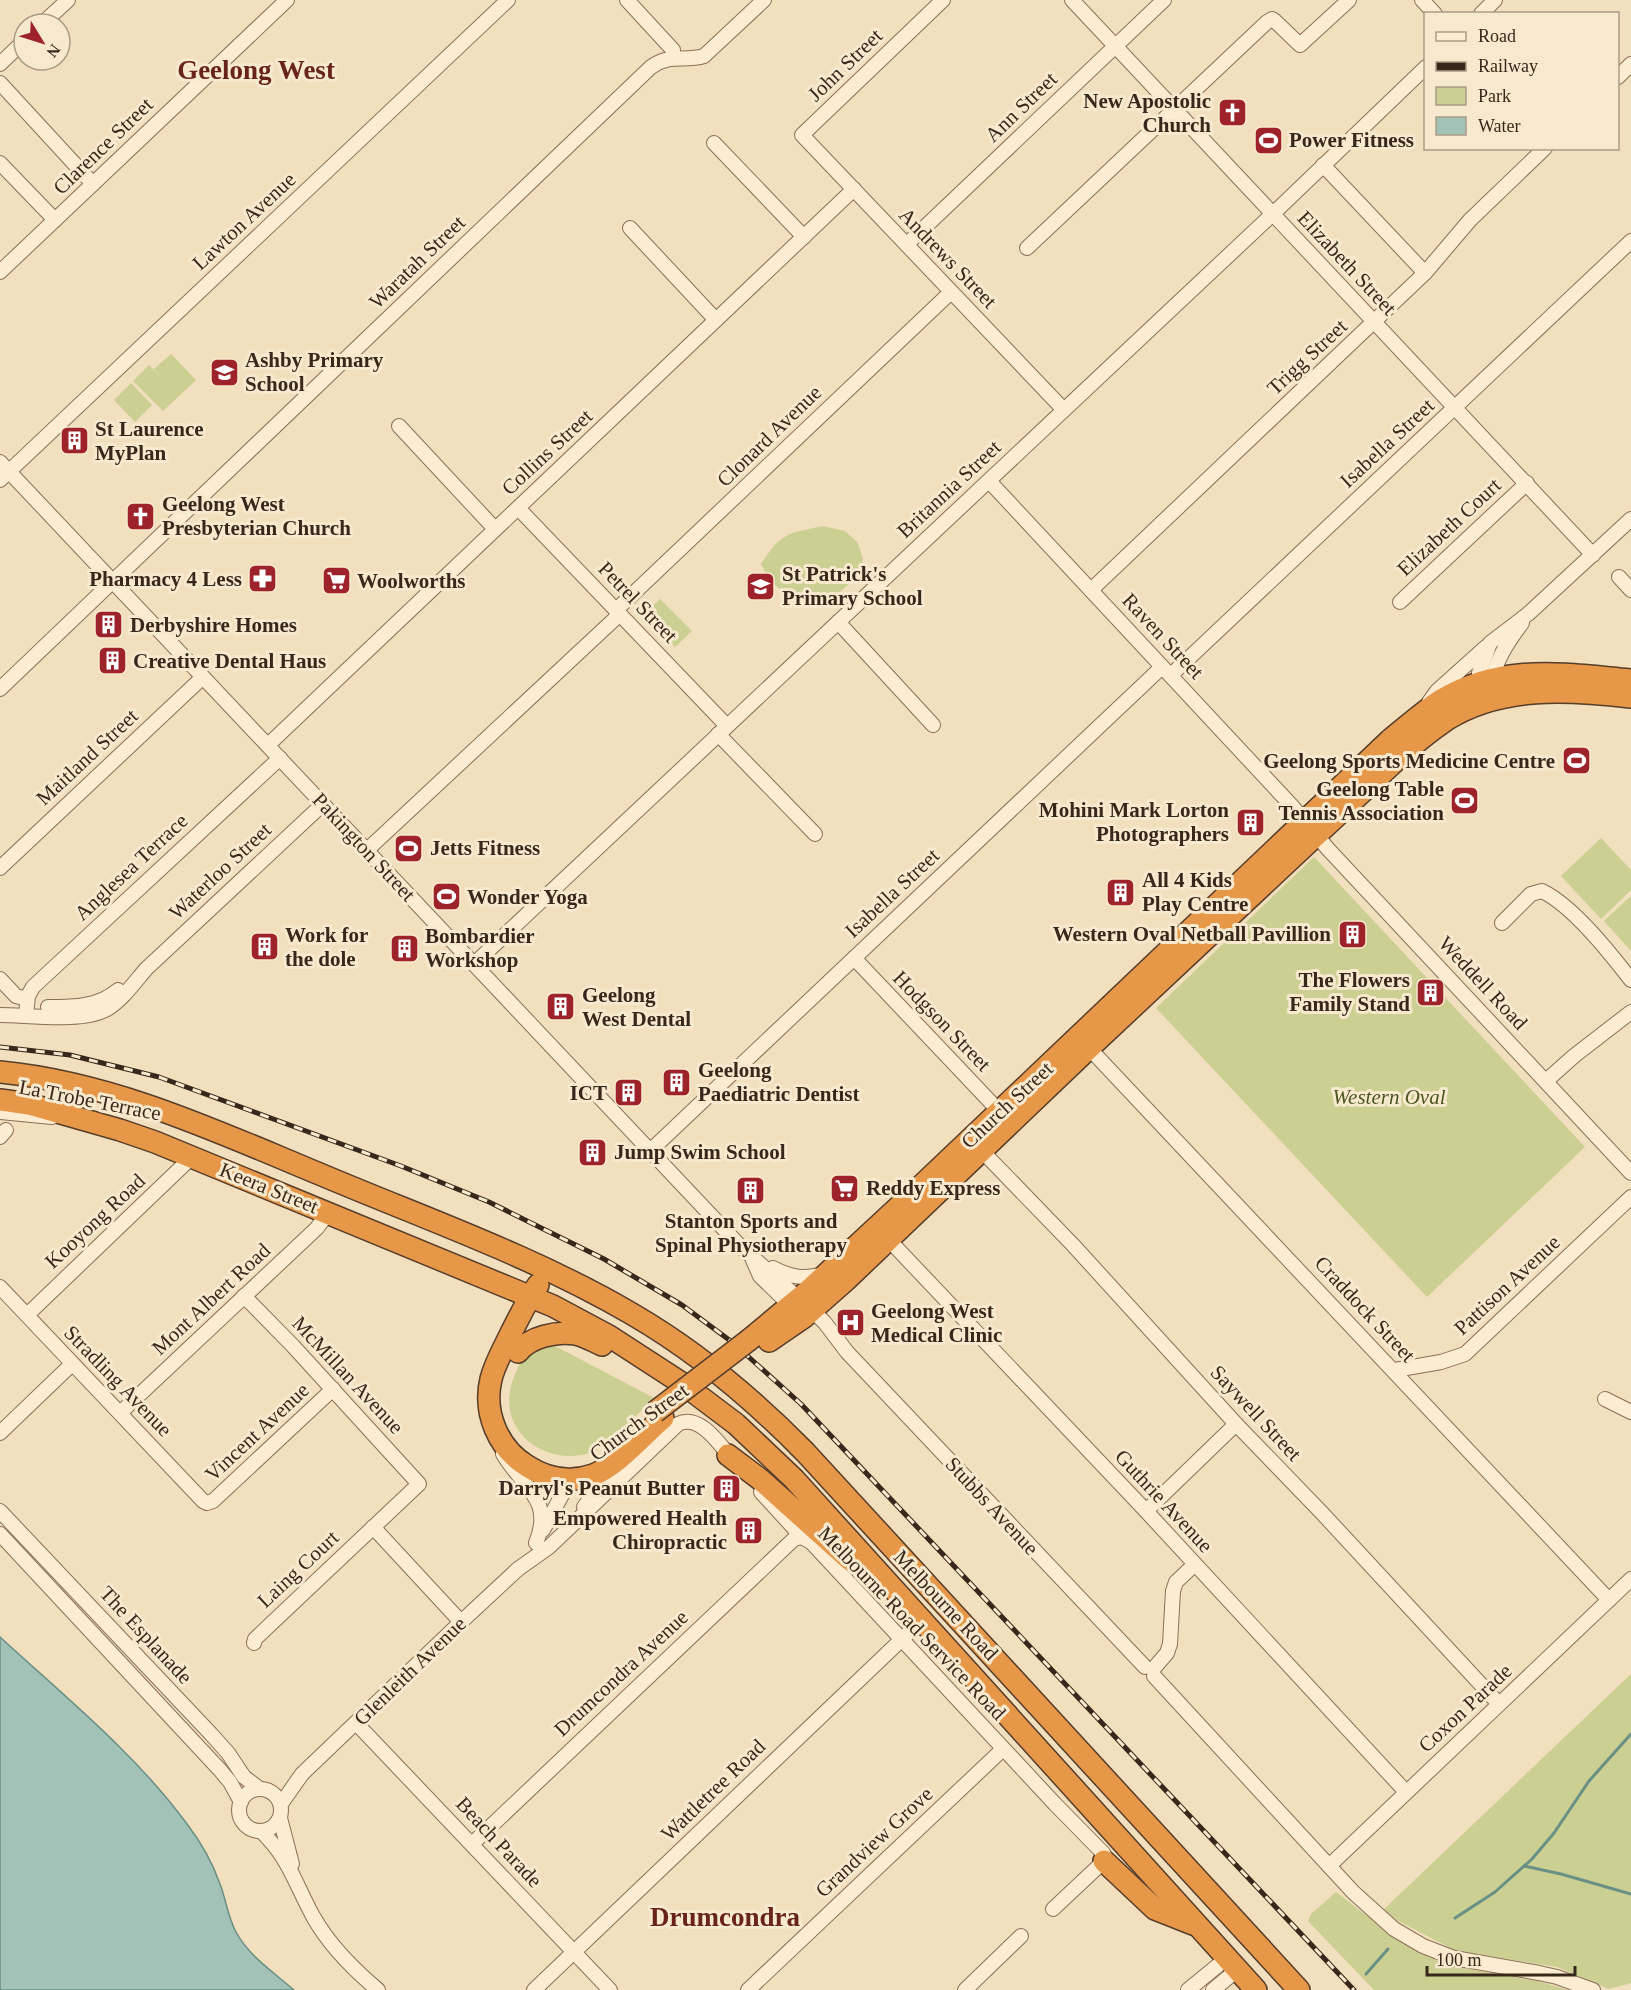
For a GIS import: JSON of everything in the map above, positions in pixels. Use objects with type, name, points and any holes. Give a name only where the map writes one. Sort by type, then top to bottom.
[{"type":"highway","points":[[1486,687],[1526,674],[1631,680]]},
{"type":"highway","points":[[1486,687],[1529,693],[1570,692],[1631,697]]},
{"type":"highway","name":"Church Street","points":[[550,1271],[536,1300],[498,1360],[489,1391],[490,1414],[501,1442],[520,1462],[546,1475],[570,1480],[602,1471],[754,1344],[889,1240],[1089,1048],[1310,828],[1390,740],[1448,696],[1486,687]]},
{"type":"highway","name":"Church Street","points":[[801,1308],[828,1273],[1310,828],[1455,715],[1486,687]]},
{"type":"highway","points":[[0,1072],[65,1081],[119,1095],[180,1118]]},
{"type":"highway","name":"La Trobe Terrace","points":[[0,1084],[64,1091],[180,1118]]},
{"type":"highway","name":"La Trobe Terrace","points":[[0,1100],[29,1104],[75,1118]]},
{"type":"highway","name":"Keera Street","points":[[75,1118],[120,1130],[192,1157],[536,1300]]},
{"type":"highway","name":"Keera Street","points":[[180,1118],[550,1271]]},
{"type":"highway","name":"Melbourne Road","points":[[550,1271],[616,1305],[674,1341],[716,1372],[771,1418],[842,1492],[1299,1990]]},
{"type":"highway","points":[[471,1272],[496,1292],[508,1310],[509,1321],[498,1360]]},
{"type":"highway","name":"Church Street","points":[[536,1300],[518,1352],[508,1370],[503,1390],[504,1411],[510,1429],[523,1446],[541,1458],[566,1465],[586,1462],[667,1417]]},
{"type":"highway","name":"Melbourne Road","points":[[536,1300],[592,1326],[669,1374],[710,1403],[766,1451],[794,1479],[1256,1990]]},
{"type":"highway","points":[[518,1352],[534,1339],[572,1334],[584,1336],[669,1374]]},
{"type":"highway","points":[[728,1455],[761,1480],[838,1548],[868,1578],[921,1621]]},
{"type":"highway","name":"Glenleith Avenue","points":[[570,1480],[586,1462]]},
{"type":"highway","points":[[1104,1860],[1155,1909],[1196,1925]]},
{"type":"highway","points":[[1232,1964],[1257,1943]]},
{"type":"street","points":[[55,12],[68,0]]},
{"type":"street","name":"Clarence Street","points":[[0,272],[287,0]]},
{"type":"street","name":"Lawton Avenue","points":[[3,471],[508,0]]},
{"type":"street","points":[[627,0],[673,50],[674,58]]},
{"type":"street","name":"Waratah Street","points":[[0,689],[651,67],[660,60],[704,56],[764,0]]},
{"type":"street","name":"John Street","points":[[802,135],[943,0]]},
{"type":"street","name":"Elizabeth Street","points":[[1072,0],[1593,555]]},
{"type":"street","name":"Ann Street","points":[[907,244],[1164,0]]},
{"type":"street","points":[[1027,248],[1173,109],[1272,20],[1300,45],[1349,0]]},
{"type":"street","points":[[1422,0],[1433,12]]},
{"type":"street","points":[[1483,12],[1495,0]]},
{"type":"street","points":[[0,64],[12,52]]},
{"type":"street","points":[[1619,75],[1631,64]]},
{"type":"street","name":"Britannia Street","points":[[474,964],[989,481],[1424,68]]},
{"type":"street","points":[[0,83],[93,184]]},
{"type":"street","name":"Andrews Street","points":[[802,135],[1064,410]]},
{"type":"street","points":[[714,143],[804,237]]},
{"type":"street","name":"Trigg Street","points":[[1091,590],[1425,273],[1470,220],[1543,150]]},
{"type":"street","points":[[0,163],[55,220]]},
{"type":"street","points":[[1323,165],[1425,273]]},
{"type":"street","name":"Collins Street","points":[[268,745],[854,189]]},
{"type":"street","points":[[630,228],[716,321]]},
{"type":"street","name":"Isabella Street","points":[[650,1151],[854,958],[1456,407],[1631,241]]},
{"type":"street","name":"Clonard Avenue","points":[[367,850],[951,291]]},
{"type":"street","points":[[399,426],[495,529]]},
{"type":"street","name":"Pakington Street","points":[[3,471],[113,582],[753,1258],[760,1276],[801,1308]]},
{"type":"street","name":"Raven Street","points":[[989,481],[1310,828]]},
{"type":"street","name":"Elizabeth Court","points":[[1400,602],[1527,483]]},
{"type":"street","name":"Petrel Street","points":[[518,508],[618,612],[815,834]]},
{"type":"street","points":[[1422,714],[1437,692],[1490,643],[1528,614],[1631,519]]},
{"type":"street","points":[[1618,577],[1631,590]]},
{"type":"street","points":[[1486,687],[1503,650],[1528,614]]},
{"type":"street","points":[[838,622],[933,725]]},
{"type":"street","points":[[1511,637],[1510,660],[1526,674]]},
{"type":"street","points":[[1486,687],[1480,669],[1490,643]]},
{"type":"street","name":"Maitland Street","points":[[0,868],[203,677]]},
{"type":"street","name":"Anglesea Terrace","points":[[26,1007],[33,987],[280,758]]},
{"type":"street","name":"Waterloo Street","points":[[26,1007],[103,1005],[126,992],[146,969],[323,804]]},
{"type":"street","name":"Weddell Road","points":[[1310,828],[1631,1173]]},
{"type":"street","points":[[1502,923],[1531,894],[1542,891],[1553,896],[1604,945],[1631,980]]},
{"type":"street","name":"Hodgson Street","points":[[854,958],[1000,1112]]},
{"type":"street","points":[[0,979],[26,1007]]},
{"type":"street","points":[[0,1007],[26,1007]]},
{"type":"street","points":[[0,1015],[26,1007]]},
{"type":"street","points":[[1546,1081],[1631,1012]]},
{"type":"street","name":"Craddock Street","points":[[1089,1048],[1395,1370],[1609,1600]]},
{"type":"street","name":"Keera Street","points":[[0,1112],[75,1118]]},
{"type":"street","name":"Saywell Street","points":[[982,1151],[1073,1245],[1236,1424],[1323,1513],[1499,1704]]},
{"type":"street","name":"Kooyong Road","points":[[27,1315],[192,1157]]},
{"type":"street","name":"Pattison Avenue","points":[[1395,1370],[1441,1362],[1465,1354],[1631,1197]]},
{"type":"street","name":"Mont Albert Road","points":[[120,1413],[317,1228],[328,1213]]},
{"type":"street","name":"Guthrie Avenue","points":[[889,1240],[1146,1511],[1406,1792]]},
{"type":"street","points":[[753,1258],[796,1278],[828,1273]]},
{"type":"street","name":"Stradling Avenue","points":[[0,1287],[207,1503]]},
{"type":"street","name":"McMillan Avenue","points":[[244,1296],[419,1484]]},
{"type":"street","name":"Stubbs Avenue","points":[[801,1308],[823,1321],[841,1345],[1151,1670],[1329,1866],[1382,1920],[1423,1946],[1471,1962],[1557,1977],[1593,1990]]},
{"type":"street","points":[[0,1433],[72,1364]]},
{"type":"street","name":"Vincent Avenue","points":[[207,1503],[213,1501],[333,1389]]},
{"type":"street","points":[[1605,1399],[1631,1412]]},
{"type":"street","points":[[490,1414],[493,1431],[504,1456],[537,1500],[552,1515],[573,1524]]},
{"type":"street","name":"Melbourne Road Service Road","points":[[667,1417],[692,1421],[701,1426],[802,1537],[812,1543],[1003,1749],[1103,1852],[1104,1860]]},
{"type":"street","name":"Glenleith Avenue","points":[[280,1811],[302,1774],[461,1622],[518,1569],[544,1551],[675,1427],[667,1417]]},
{"type":"street","points":[[1146,1511],[1236,1424]]},
{"type":"street","name":"Glenleith Avenue","points":[[573,1524],[597,1488],[637,1442]]},
{"type":"street","name":"Glenleith Avenue","points":[[518,1569],[536,1543],[570,1480]]},
{"type":"street","name":"Laing Court","points":[[254,1643],[255,1639],[419,1484]]},
{"type":"street","points":[[536,1543],[543,1516],[537,1500]]},
{"type":"street","name":"The Esplanade","points":[[0,1510],[211,1734],[228,1753],[244,1777],[262,1789]]},
{"type":"street","points":[[373,1527],[461,1622]]},
{"type":"street","name":"The Esplanade","points":[[0,1534],[220,1770],[241,1802]]},
{"type":"street","name":"Drumcondra Avenue","points":[[472,1844],[794,1539],[802,1537]]},
{"type":"street","points":[[1151,1670],[1167,1653],[1170,1644],[1173,1591],[1176,1582],[1194,1565]]},
{"type":"street","name":"Coxon Parade","points":[[1329,1866],[1631,1580]]},
{"type":"street","name":"Wattletree Road","points":[[534,1990],[921,1621]]},
{"type":"street","name":"Beach Parade","points":[[356,1723],[610,1990]]},
{"type":"street","name":"Grandview Grove","points":[[748,1990],[1003,1749]]},
{"type":"street","name":"Glenleith Avenue","points":[[262,1789],[279,1785],[302,1774]]},
{"type":"street","points":[[280,1811],[272,1827],[261,1831],[254,1830],[243,1822],[239,1809],[248,1793],[262,1789],[274,1794],[280,1811],[291,1854],[294,1875]]},
{"type":"street","points":[[261,1831],[280,1852],[294,1875],[315,1921],[350,1965],[378,1990]]},
{"type":"street","points":[[1053,1909],[1104,1860]]},
{"type":"street","points":[[964,1990],[1021,1936]]},
{"type":"street","points":[[1188,1990],[1232,1964]]},
{"type":"street","points":[[1213,1990],[1232,1964]]},
{"type":"green space","points":[[171,354],[196,380],[163,411],[133,381],[149,365],[160,376],[154,369]]},
{"type":"green space","points":[[131,383],[152,405],[135,422],[114,400]]},
{"type":"green space","points":[[823,526],[845,531],[858,543],[863,560],[856,578],[840,592],[817,600],[791,598],[769,580],[761,564],[774,546],[786,536]]},
{"type":"green space","points":[[660,599],[692,631],[675,647],[644,614]]},
{"type":"green space","points":[[1601,838],[1631,870],[1631,890],[1601,919],[1561,876]]},
{"type":"green space","name":"Western Oval","points":[[1314,857],[1585,1147],[1427,1297],[1156,1008]]},
{"type":"green space","points":[[1631,896],[1631,951],[1604,921]]},
{"type":"green space","points":[[549,1340],[557,1347],[654,1398],[616,1435],[592,1452],[578,1456],[549,1453],[526,1439],[517,1428],[511,1415],[510,1393],[521,1360],[528,1348]]},
{"type":"green space","points":[[1631,1674],[1631,1983],[1609,1989],[1557,1967],[1456,1951],[1381,1912]]},
{"type":"green space","points":[[1336,1892],[1386,1930],[1427,1953],[1473,1970],[1538,1981],[1568,1990],[1374,1990],[1308,1921],[1311,1914]]},
{"type":"water","points":[[0,1637],[122,1749],[167,1798],[192,1831],[210,1861],[233,1927],[241,1941],[262,1963],[294,1990],[0,1990]]},
{"type":"waterway","points":[[1455,1918],[1495,1892],[1532,1859],[1554,1833],[1589,1781],[1631,1734]]},
{"type":"waterway","points":[[1524,1866],[1631,1894]]},
{"type":"waterway","points":[[1366,1974],[1388,1949]]},
{"type":"railway","points":[[0,1047],[70,1055],[159,1077],[401,1166],[489,1202],[604,1259],[682,1305],[732,1342],[801,1404],[1354,1990]]},
{"type":"place","name":"New Apostolic Church","points":[[1232,113]]},
{"type":"place","name":"Power Fitness","points":[[1268,140]]},
{"type":"place","name":"Ashby Primary School","points":[[224,372]]},
{"type":"place","name":"St Laurence MyPlan","points":[[74,441]]},
{"type":"place","name":"Geelong West Presbyterian Church","points":[[141,516]]},
{"type":"place","name":"Pharmacy 4 Less","points":[[263,579]]},
{"type":"place","name":"Woolworths","points":[[336,581]]},
{"type":"place","name":"St Patrick's Primary School","points":[[761,586]]},
{"type":"place","name":"Derbyshire Homes","points":[[109,625]]},
{"type":"place","name":"Creative Dental Haus","points":[[112,661]]},
{"type":"place","name":"Geelong Sports Medicine Centre","points":[[1576,761]]},
{"type":"place","name":"Geelong Table Tennis Association","points":[[1465,801]]},
{"type":"place","name":"Mohini Mark Lorton Photographers","points":[[1250,822]]},
{"type":"place","name":"Jetts Fitness","points":[[409,848]]},
{"type":"place","name":"All 4 Kids Play Centre","points":[[1121,892]]},
{"type":"place","name":"Wonder Yoga","points":[[446,897]]},
{"type":"place","name":"Western Oval Netball Pavillion","points":[[1352,934]]},
{"type":"place","name":"Work for the dole","points":[[264,947]]},
{"type":"place","name":"Bombardier Workshop","points":[[404,948]]},
{"type":"place","name":"The Flowers Family Stand","points":[[1431,992]]},
{"type":"place","name":"Geelong West Dental","points":[[561,1007]]},
{"type":"place","name":"Geelong Paediatric Dentist","points":[[677,1082]]},
{"type":"place","name":"ICT","points":[[628,1093]]},
{"type":"place","name":"Jump Swim School","points":[[593,1152]]},
{"type":"place","name":"Reddy Express","points":[[845,1188]]},
{"type":"place","name":"Stanton Sports and Spinal Physiotherapy","points":[[751,1190]]},
{"type":"place","name":"Geelong West Medical Clinic","points":[[850,1323]]},
{"type":"place","name":"Darryl's Peanut Butter","points":[[726,1488]]},
{"type":"place","name":"Empowered Health Chiropractic","points":[[748,1530]]},
{"type":"district","name":"Geelong West","points":[[256,70]]},
{"type":"district","name":"Drumcondra","points":[[725,1917]]}]
